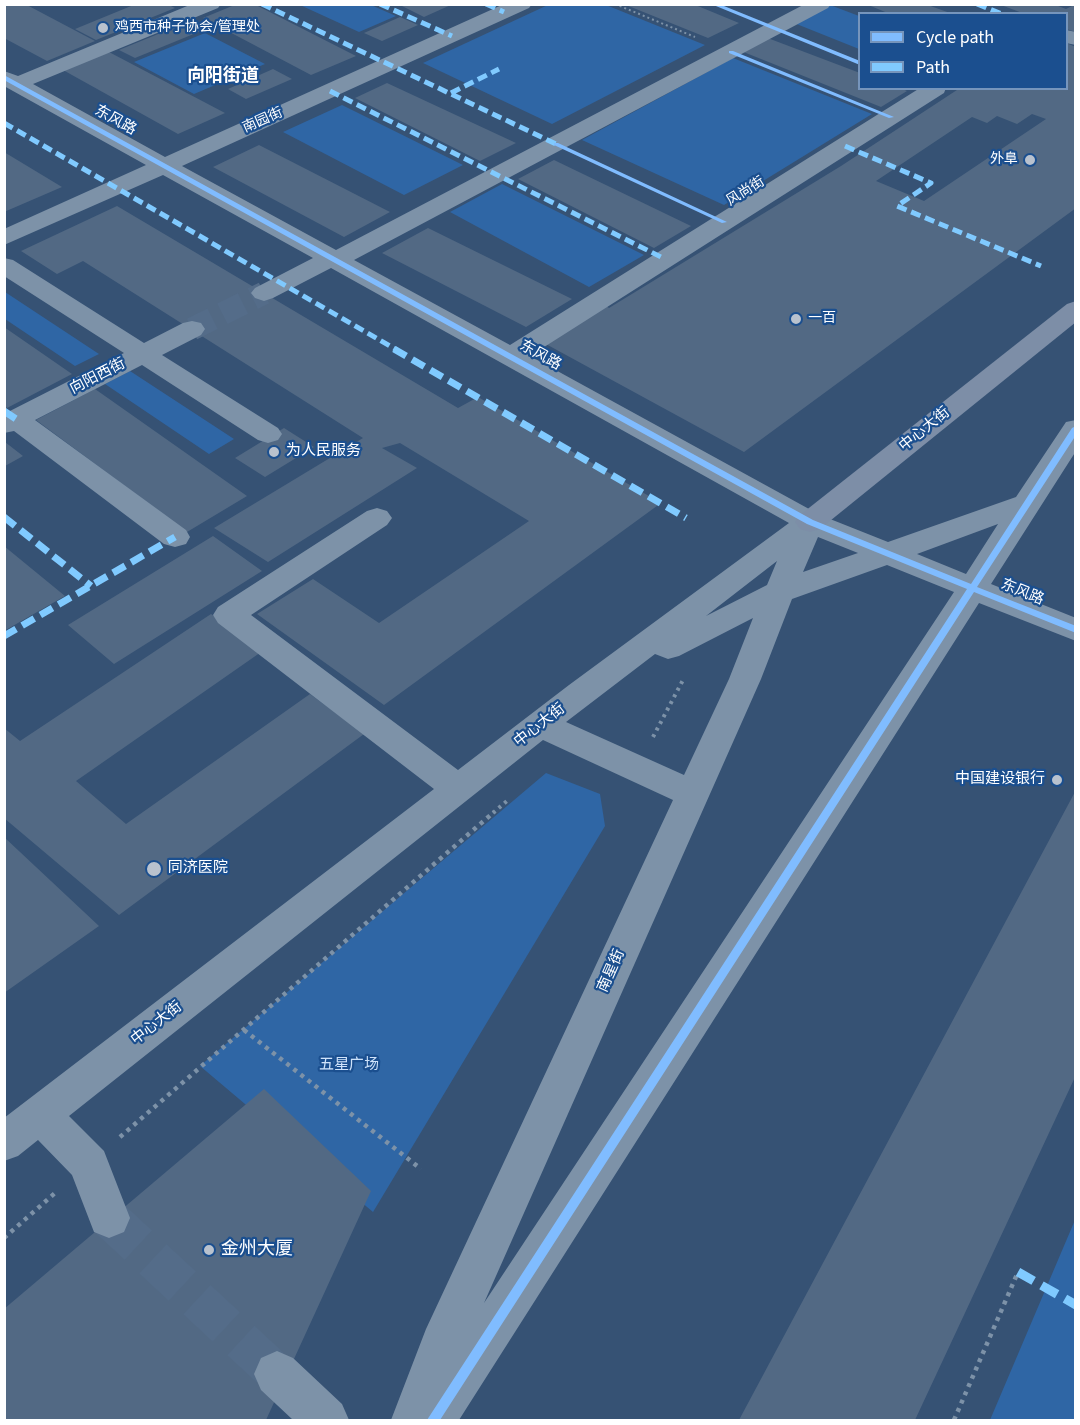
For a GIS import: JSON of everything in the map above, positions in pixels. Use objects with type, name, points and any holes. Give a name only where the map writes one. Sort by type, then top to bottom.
[{"type":"main road","name":"中心大街","points":[[810,522],[1076,309]]},
{"type":"street","points":[[10,81],[211,4]]},
{"type":"street","name":"南园街","points":[[4,238],[522,4]]},
{"type":"street","points":[[264,293],[821,4]]},
{"type":"street","name":"东风路","points":[[10,81],[810,522],[1076,630]]},
{"type":"street","name":"风尚街","points":[[510,357],[933,90]]},
{"type":"street","points":[[4,264],[268,435]]},
{"type":"street","name":"向阳西街","points":[[10,422],[192,329]]},
{"type":"street","points":[[10,422],[175,537]]},
{"type":"street","points":[[433,1420],[1076,428]]},
{"type":"street","points":[[581,693],[779,592],[1026,504]]},
{"type":"street","points":[[377,518],[229,615],[459,789]]},
{"type":"street","name":"南星街","points":[[414,1420],[442,1345],[745,679],[779,592],[810,522]]},
{"type":"street","name":"中心大街","points":[[4,1143],[581,693],[810,522]]},
{"type":"street","points":[[541,725],[693,794]]},
{"type":"street","points":[[40,1115],[89,1164],[109,1218]]},
{"type":"street","points":[[277,1374],[326,1420]]},
{"type":"path","points":[[615,4],[731,52]]},
{"type":"path","points":[[636,768],[712,626]]},
{"type":"path","points":[[4,1238],[514,795]]},
{"type":"path","points":[[244,1029],[421,1169]]},
{"type":"path","points":[[954,1420],[1018,1272]]},
{"type":"green space","points":[[550,4],[606,5],[705,45],[552,124],[423,63]]},
{"type":"green space","points":[[300,5],[371,5],[396,16],[359,32]]},
{"type":"green space","points":[[830,5],[858,16],[858,49],[794,23]]},
{"type":"green space","points":[[205,33],[265,64],[194,94],[134,62]]},
{"type":"green space","points":[[733,58],[872,114],[724,205],[582,140]]},
{"type":"green space","points":[[342,105],[463,165],[404,195],[283,132]]},
{"type":"green space","points":[[502,184],[644,255],[589,287],[450,212]]},
{"type":"green space","points":[[4,292],[99,354],[75,366],[5,319]]},
{"type":"green space","points":[[130,371],[234,439],[209,454],[105,384]]},
{"type":"green space","name":"五星广场","points":[[546,773],[600,794],[605,826],[373,1212],[200,1066]]},
{"type":"green space","points":[[1075,1220],[1075,1420],[990,1420]]},
{"type":"building","points":[[4,4],[25,4],[95,41],[47,61],[4,38]]},
{"type":"building","points":[[136,4],[167,4],[175,8],[96,40],[75,29]]},
{"type":"building","points":[[237,4],[254,4],[356,56],[311,75],[203,18]]},
{"type":"building","points":[[398,4],[453,4],[424,17]]},
{"type":"building","points":[[693,4],[739,23],[708,38],[626,5]]},
{"type":"building","points":[[866,4],[925,4],[947,12],[885,12]]},
{"type":"building","points":[[1053,4],[1066,9],[1076,4],[1076,32],[1068,30],[1068,12],[1020,12],[1001,5]]},
{"type":"building","points":[[400,17],[418,25],[382,41],[364,33]]},
{"type":"building","points":[[185,23],[201,31],[135,58],[119,50]]},
{"type":"building","points":[[765,37],[858,72],[858,90],[907,91],[881,107],[741,51]]},
{"type":"building","points":[[1068,44],[1076,47],[1076,208],[744,452],[544,343],[605,305],[609,308],[841,166],[957,90],[1068,90]],"holes":[[[1032,114],[1046,119],[924,201],[876,181],[972,117],[987,123],[997,116],[1017,124]]]},
{"type":"building","points":[[109,52],[225,113],[178,134],[63,70]]},
{"type":"building","points":[[273,69],[292,79],[246,99],[228,89]]},
{"type":"building","points":[[387,83],[516,143],[480,161],[355,98]]},
{"type":"building","points":[[259,145],[390,212],[344,237],[213,167]]},
{"type":"building","points":[[4,152],[62,187],[4,212]]},
{"type":"building","points":[[554,160],[691,226],[654,248],[518,179]]},
{"type":"building","points":[[117,206],[458,408],[478,397],[661,503],[384,705],[257,614],[313,579],[379,623],[529,521],[400,443],[382,448],[417,468],[268,562],[214,528],[363,438],[83,261],[57,274],[21,251]]},
{"type":"building","points":[[428,228],[572,299],[526,327],[382,253]]},
{"type":"building","points":[[4,327],[72,374],[7,408],[4,406]]},
{"type":"building","points":[[95,389],[247,496],[187,532],[36,420]]},
{"type":"building","name":"为人民服务","points":[[284,428],[314,447],[265,477],[235,458]]},
{"type":"building","points":[[5,442],[23,456],[5,466]]},
{"type":"building","points":[[213,536],[262,571],[114,664],[68,625]]},
{"type":"building","points":[[4,546],[65,596],[4,631]]},
{"type":"building","points":[[211,614],[264,650],[76,781],[126,824],[310,694],[364,734],[119,915],[4,818],[4,728],[20,741]]},
{"type":"building","points":[[1076,790],[1076,1075],[915,1420],[739,1420]]},
{"type":"building","points":[[4,837],[99,926],[4,993]]},
{"type":"building","name":"金州大厦","points":[[264,1089],[371,1191],[266,1420],[4,1420],[4,1309]]},
{"type":"tunnel","points":[[192,329],[264,293]]},
{"type":"tunnel","points":[[109,1218],[277,1374]]},
{"type":"marked path","points":[[262,4],[556,144]]},
{"type":"marked path","points":[[380,4],[452,36]]},
{"type":"marked path","points":[[486,4],[504,12]]},
{"type":"marked path","points":[[977,4],[997,12]]},
{"type":"marked path","points":[[451,93],[499,69]]},
{"type":"marked path","points":[[330,91],[665,259]]},
{"type":"marked path","points":[[4,123],[686,518]]},
{"type":"marked path","points":[[845,146],[931,183],[897,206],[1041,266]]},
{"type":"marked path","points":[[4,411],[16,419]]},
{"type":"marked path","points":[[4,517],[91,586]]},
{"type":"marked path","points":[[4,636],[175,537]]},
{"type":"marked path","points":[[1018,1272],[1076,1305]]},
{"type":"cycle path","points":[[713,4],[858,62]]},
{"type":"cycle path","points":[[731,52],[891,117]]},
{"type":"cycle path","points":[[4,77],[810,522],[1076,630]]},
{"type":"cycle path","points":[[556,144],[724,222]]},
{"type":"cycle path","points":[[433,1420],[1076,428]]},
{"type":"place","name":"鸡西市种子协会/管理处","points":[[103,28]]},
{"type":"place","name":"外阜","points":[[1030,160]]},
{"type":"place","name":"一百","points":[[796,319]]},
{"type":"place","name":"为人民服务","points":[[274,452]]},
{"type":"place","name":"中国建设银行","points":[[1057,780]]},
{"type":"place","name":"同济医院","points":[[154,869]]},
{"type":"place","name":"金州大厦","points":[[209,1250]]},
{"type":"district","name":"向阳街道","points":[[223,77]]}]
